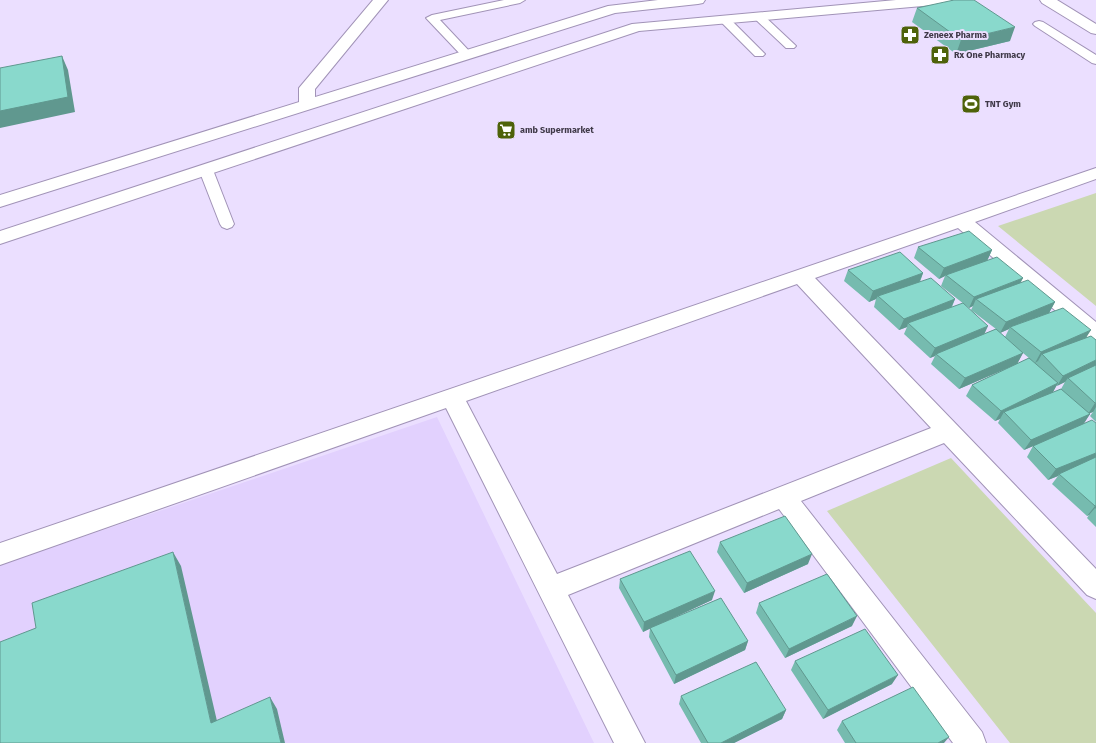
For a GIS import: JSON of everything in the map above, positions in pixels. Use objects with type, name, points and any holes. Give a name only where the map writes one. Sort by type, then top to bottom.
[{"type":"street","points":[[307,104],[307,88],[381,0]]},
{"type":"street","points":[[0,201],[613,9],[698,0]]},
{"type":"street","points":[[0,238],[636,27],[945,0]]},
{"type":"street","points":[[1047,0],[1096,30]]},
{"type":"street","points":[[0,554],[1096,173]]},
{"type":"street","points":[[960,220],[1096,334]]},
{"type":"street","points":[[801,276],[1096,587]]},
{"type":"street","points":[[452,397],[630,743]]},
{"type":"street","points":[[551,589],[949,431]]},
{"type":"street","points":[[783,496],[971,743]]},
{"type":"lane","points":[[466,54],[432,18],[520,0]]},
{"type":"lane","points":[[758,16],[790,46]]},
{"type":"lane","points":[[724,19],[759,54]]},
{"type":"lane","points":[[1038,24],[1096,60]]},
{"type":"lane","points":[[206,170],[227,224]]},
{"type":"shaded area","points":[[437,417],[594,743],[0,743],[0,565]]},
{"type":"green space","points":[[1096,193],[1096,306],[998,226]]},
{"type":"green space","points":[[951,458],[1096,613],[1096,743],[1010,743],[827,511]]},
{"type":"building","points":[[954,0],[974,0],[1015,27],[961,40],[917,8]]},
{"type":"building","points":[[62,56],[68,97],[0,111],[0,68]]},
{"type":"building","points":[[969,231],[992,250],[944,268],[918,247]]},
{"type":"building","points":[[900,252],[923,273],[873,291],[848,270]]},
{"type":"building","points":[[997,257],[1023,278],[974,297],[946,275]]},
{"type":"building","points":[[931,278],[955,299],[904,319],[878,296]]},
{"type":"building","points":[[1028,280],[1055,302],[1006,322],[976,299]]},
{"type":"building","points":[[963,303],[988,326],[935,348],[908,323]]},
{"type":"building","points":[[1063,308],[1091,330],[1041,352],[1010,327]]},
{"type":"building","points":[[996,329],[1023,353],[965,378],[936,354]]},
{"type":"building","points":[[1091,336],[1096,340],[1096,360],[1063,376],[1042,354]]},
{"type":"building","points":[[1029,358],[1058,383],[1001,411],[972,385]]},
{"type":"building","points":[[1096,365],[1096,403],[1095,403],[1068,378]]},
{"type":"building","points":[[1061,389],[1090,414],[1031,440],[1004,412]]},
{"type":"building","points":[[1092,420],[1096,423],[1096,453],[1056,469],[1033,446]]},
{"type":"building","points":[[1096,457],[1096,506],[1095,506],[1059,474]]},
{"type":"building","points":[[785,516],[812,554],[747,583],[720,542]]},
{"type":"building","points":[[690,551],[715,591],[644,622],[620,579]]},
{"type":"building","points":[[173,552],[211,723],[270,697],[281,743],[0,743],[0,642],[36,628],[32,603]]},
{"type":"building","points":[[827,574],[857,616],[789,649],[759,603]]},
{"type":"building","points":[[721,598],[748,641],[676,675],[650,628]]},
{"type":"building","points":[[865,629],[898,675],[828,710],[795,661]]},
{"type":"building","points":[[756,662],[786,710],[721,743],[708,743],[681,696]]},
{"type":"building","points":[[913,687],[949,737],[938,743],[856,743],[842,721]]},
{"type":"place","name":"Zeneex Pharma","points":[[910,35]]},
{"type":"place","name":"Rx One Pharmacy","points":[[940,55]]},
{"type":"place","name":"TNT Gym","points":[[971,104]]},
{"type":"place","name":"amb Supermarket","points":[[506,130]]}]
